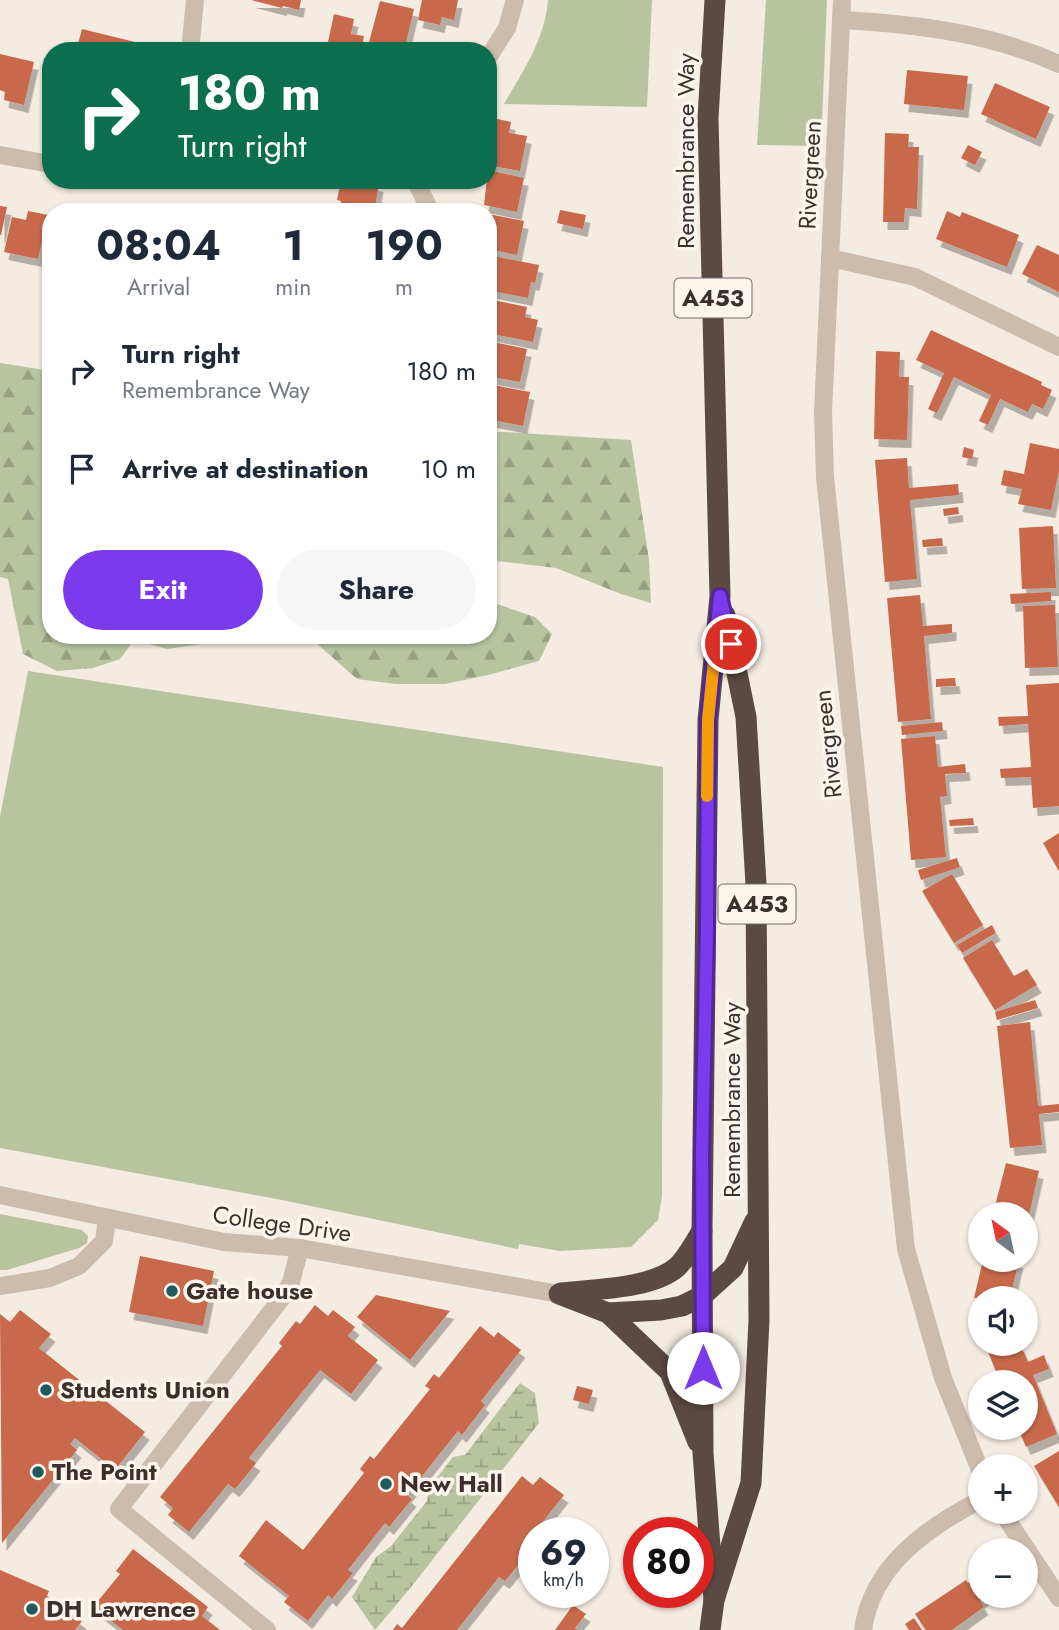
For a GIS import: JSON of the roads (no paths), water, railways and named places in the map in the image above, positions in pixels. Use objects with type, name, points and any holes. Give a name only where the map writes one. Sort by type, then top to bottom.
[{"type":"highway","name":"Remembrance Way","points":[[708,1517],[703,1453],[702,1231],[708,720],[720,596],[708,117],[715,0]]},
{"type":"highway","name":"Remembrance Way","points":[[714,1600],[751,1483],[759,1320],[757,884],[746,717],[720,596]]},
{"type":"highway","points":[[608,1313],[662,1310],[681,1306],[702,1296],[733,1268],[759,1214]]},
{"type":"highway","points":[[559,1294],[659,1278],[677,1267],[702,1231]]},
{"type":"highway","points":[[559,1294],[608,1313],[670,1372],[703,1453]]},
{"type":"highway","name":"Remembrance Way","points":[[710,1630],[713,1608]]},
{"type":"street","points":[[191,42],[195,0]]},
{"type":"street","points":[[497,44],[507,28],[515,0]]},
{"type":"street","name":"Rivergreen","points":[[842,0],[823,412],[825,477],[906,1250],[943,1378],[974,1454]]},
{"type":"street","points":[[841,20],[954,30],[1031,52],[1059,64]]},
{"type":"street","points":[[0,155],[42,162]]},
{"type":"street","points":[[830,258],[915,277],[1059,347]]},
{"type":"street","name":"College Drive","points":[[0,1195],[225,1242],[300,1248],[559,1294]]},
{"type":"street","points":[[0,1286],[50,1278],[79,1266],[104,1241],[107,1218]]},
{"type":"street","points":[[267,1630],[119,1510],[281,1299],[291,1282],[300,1248]]},
{"type":"street","points":[[863,1630],[875,1589],[897,1556],[946,1518],[968,1506]]},
{"type":"street","points":[[1010,1524],[1059,1598]]},
{"type":"place","name":"Gate house","points":[[172,1291]]},
{"type":"place","name":"Students Union","points":[[46,1390]]},
{"type":"place","name":"The Point","points":[[38,1472]]},
{"type":"place","name":"New Hall","points":[[386,1484]]},
{"type":"place","name":"DH Lawrence","points":[[32,1609]]}]
